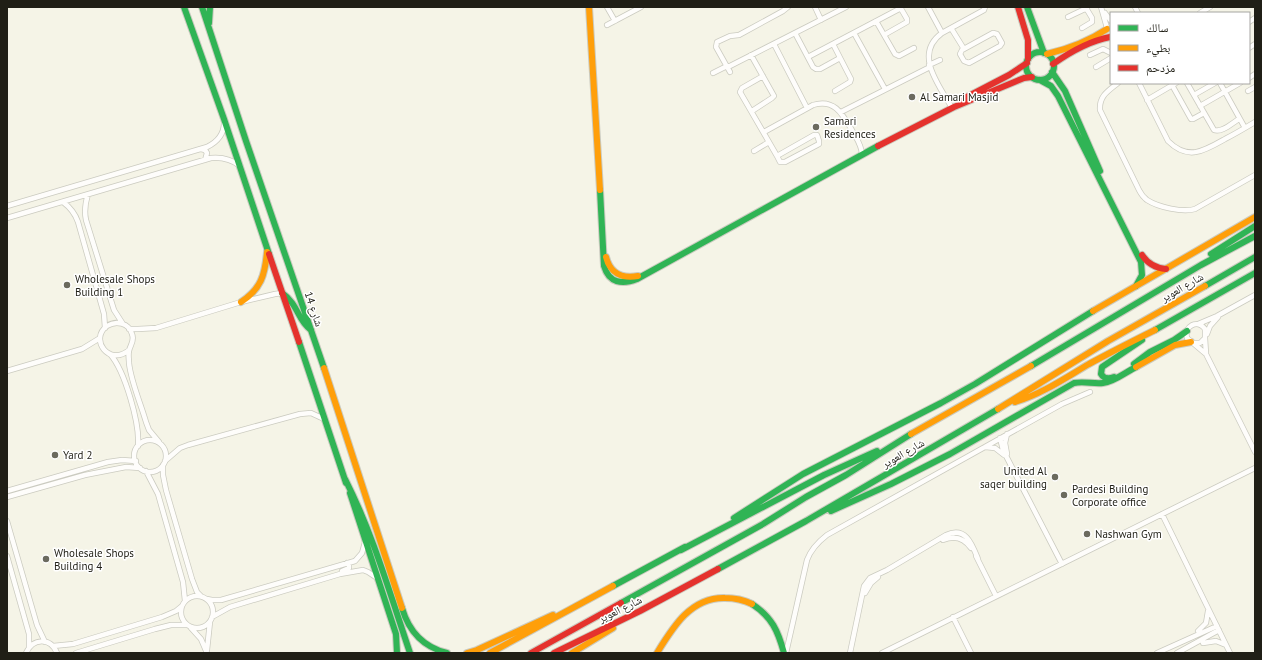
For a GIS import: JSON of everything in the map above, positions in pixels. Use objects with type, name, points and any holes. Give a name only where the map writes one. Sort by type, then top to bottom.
[{"type":"main road","points":[[184,7],[233,145],[326,421],[396,634],[397,653]]},
{"type":"main road","name":"شارع 14","points":[[202,7],[311,330],[405,618],[413,633],[421,641],[431,648],[447,653]]},
{"type":"main road","points":[[209,29],[210,7]]},
{"type":"main road","points":[[589,7],[604,267],[610,277],[614,280],[619,282],[631,282],[862,155],[953,107],[1024,78],[1032,77],[1050,86],[1058,96],[1141,262],[1142,275],[1136,286]]},
{"type":"main road","points":[[1018,7],[1023,19],[1028,40],[1027,71],[1032,77]]},
{"type":"main road","points":[[1027,7],[1046,54],[1052,59],[1053,64],[1052,72],[1048,77],[1040,80]]},
{"type":"main road","points":[[953,107],[960,101],[1009,75],[1035,53],[1046,54],[1064,50],[1097,35],[1108,27]]},
{"type":"main road","points":[[1053,64],[1062,57],[1100,39],[1110,37]]},
{"type":"main road","points":[[1052,72],[1065,91],[1092,155],[1144,259],[1153,266],[1166,268]]},
{"type":"main road","points":[[233,145],[246,141]]},
{"type":"main road","points":[[681,550],[739,516],[803,474],[961,392],[1166,268],[1255,217]]},
{"type":"main road","points":[[1201,265],[1210,255],[1255,226]]},
{"type":"main road","points":[[1201,265],[1255,236]]},
{"type":"main road","points":[[241,302],[256,291],[262,280],[267,249]]},
{"type":"main road","name":"شارع العوير","points":[[554,653],[640,611],[806,521],[1004,406],[1108,341],[1255,258]]},
{"type":"main road","name":"شارع العوير","points":[[531,653],[763,524],[806,497],[846,475],[894,444],[1201,265]]},
{"type":"main road","points":[[1004,406],[1038,394],[1255,272]]},
{"type":"main road","points":[[282,293],[294,303],[304,324],[311,330]]},
{"type":"main road","points":[[1150,332],[1133,348],[1103,365],[1101,371],[1102,376],[1110,378],[1120,373],[1150,352],[1174,340],[1187,331]]},
{"type":"main road","points":[[806,521],[859,500],[926,467],[994,430],[1074,383],[1084,381],[1098,384],[1109,382],[1175,345],[1182,342],[1192,343]]},
{"type":"main road","points":[[490,653],[562,613],[824,475],[894,444]]},
{"type":"main road","points":[[345,479],[358,505],[410,653]]},
{"type":"main road","points":[[657,653],[676,624],[688,611],[709,600],[727,597],[744,600],[765,613],[779,633],[785,653]]},
{"type":"main road","points":[[572,653],[640,611]]},
{"type":"main road","points":[[467,653],[477,650],[540,620],[562,613]]},
{"type":"street","points":[[607,7],[615,21]]},
{"type":"street","points":[[607,25],[641,7]]},
{"type":"street","points":[[728,68],[716,46],[718,42],[730,36],[741,34],[788,7]]},
{"type":"street","points":[[815,7],[821,20]]},
{"type":"street","points":[[713,73],[728,68],[846,7]]},
{"type":"street","points":[[808,57],[901,7],[907,22],[884,35]]},
{"type":"street","points":[[928,7],[942,33]]},
{"type":"street","points":[[953,107],[929,66],[928,57],[931,46],[937,37],[942,33],[983,11],[985,7]]},
{"type":"street","points":[[1068,18],[1087,8],[1092,18],[1092,22],[1082,28]]},
{"type":"street","points":[[1102,9],[1110,19]]},
{"type":"street","points":[[1102,9],[1108,27],[1107,34],[1110,37]]},
{"type":"street","points":[[876,21],[893,52],[897,56],[900,56],[914,48]]},
{"type":"street","points":[[951,28],[964,49]]},
{"type":"street","points":[[795,33],[814,68],[818,70],[840,58]]},
{"type":"street","points":[[854,33],[885,89]]},
{"type":"street","points":[[993,33],[998,34],[1002,41],[1000,46],[969,63],[964,61],[960,54],[964,49],[993,33]]},
{"type":"street","points":[[774,44],[807,108]]},
{"type":"street","points":[[833,44],[851,80],[835,91]]},
{"type":"street","points":[[1090,55],[1103,49],[1110,53]]},
{"type":"street","points":[[751,55],[773,93],[773,97],[752,111]]},
{"type":"street","points":[[1096,67],[1110,59]]},
{"type":"street","points":[[841,112],[940,60]]},
{"type":"street","points":[[763,76],[741,89],[741,93],[780,162],[784,163],[818,144],[819,141],[817,136],[814,135],[777,156]]},
{"type":"street","points":[[1117,84],[1104,94],[1100,102],[1100,110],[1139,190],[1147,200],[1155,204],[1178,210],[1189,211],[1255,176]]},
{"type":"street","points":[[1139,84],[1168,141],[1178,150],[1191,153],[1204,151],[1255,122]]},
{"type":"street","points":[[1147,100],[1174,84],[1191,119],[1204,113]]},
{"type":"street","points":[[1188,84],[1214,130],[1222,130],[1239,119]]},
{"type":"street","points":[[1194,95],[1213,84]]},
{"type":"street","points":[[1220,84],[1244,128]]},
{"type":"street","points":[[1200,106],[1238,84]]},
{"type":"street","points":[[764,132],[813,105],[823,103],[833,106],[841,112],[860,145],[862,155]]},
{"type":"street","points":[[7,206],[213,144],[222,134],[224,119]]},
{"type":"street","points":[[754,151],[769,142]]},
{"type":"street","points":[[860,145],[868,152]]},
{"type":"street","points":[[200,149],[207,151],[207,156],[204,160]]},
{"type":"street","points":[[7,218],[204,160],[221,158],[234,162],[240,166]]},
{"type":"street","points":[[88,194],[84,212],[86,220],[114,310],[123,324],[129,329],[133,339],[129,350],[120,355],[110,354]]},
{"type":"street","points":[[63,202],[75,214],[78,222],[104,314],[105,328]]},
{"type":"street","points":[[129,329],[156,328],[241,302],[282,293]]},
{"type":"street","points":[[1255,294],[1223,313],[1192,325],[1187,331],[1188,338],[1192,343],[1206,354],[1255,452]]},
{"type":"street","points":[[1192,343],[1200,343],[1206,337],[1212,323],[1223,313]]},
{"type":"street","points":[[7,371],[82,349],[100,338],[105,328],[114,323],[123,324]]},
{"type":"street","points":[[1197,324],[1200,324],[1205,329],[1206,354]]},
{"type":"street","points":[[100,338],[103,348],[110,354],[119,366],[138,432],[138,446]]},
{"type":"street","points":[[129,350],[130,370],[146,422],[149,430],[165,450],[164,483],[192,579],[197,592],[201,596],[207,599],[221,600],[355,561],[361,556],[365,542]]},
{"type":"street","points":[[785,653],[807,560],[811,550],[820,540],[1007,434],[1062,404],[1090,392]]},
{"type":"street","points":[[7,502],[8,497],[85,475],[126,467],[140,468],[146,471],[156,470],[180,448],[300,414],[315,414],[326,421]]},
{"type":"street","points":[[1007,434],[1006,448],[1009,461]]},
{"type":"street","points":[[1000,438],[1002,447],[1062,564]]},
{"type":"street","points":[[140,468],[136,462],[135,451],[138,446],[142,442],[148,440],[159,442]]},
{"type":"street","points":[[985,447],[998,450],[1009,461]]},
{"type":"street","points":[[7,491],[108,462],[122,460],[136,462]]},
{"type":"street","points":[[882,653],[1255,468]]},
{"type":"street","points":[[146,471],[158,494],[183,582],[185,601]]},
{"type":"street","points":[[1162,514],[1230,653]]},
{"type":"street","points":[[7,521],[37,625],[45,642]]},
{"type":"street","points":[[850,653],[866,582],[870,578],[934,543],[950,538],[961,539],[969,544],[996,596]]},
{"type":"street","points":[[7,556],[28,628],[29,648]]},
{"type":"street","points":[[322,580],[328,576],[348,570],[350,566],[348,563]]},
{"type":"street","points":[[212,617],[230,608],[340,574],[363,570],[377,578]]},
{"type":"street","points":[[26,653],[36,642],[45,642],[53,646],[73,644],[162,617],[176,611],[185,601],[195,596],[201,596]]},
{"type":"street","points":[[207,599],[212,607],[207,652]]},
{"type":"street","points":[[182,606],[181,616],[200,639],[207,652]]},
{"type":"street","points":[[1183,641],[1205,626],[1208,618],[1208,608]]},
{"type":"street","points":[[953,617],[971,653]]},
{"type":"street","points":[[76,653],[171,625],[201,628],[210,622]]},
{"type":"street","points":[[1158,653],[1183,641],[1218,628]]},
{"type":"street","points":[[1178,653],[1218,628]]},
{"type":"street","points":[[1186,649],[1212,640],[1226,645]]},
{"type":"street","points":[[53,646],[57,653]]},
{"type":"traffic: fast","points":[[184,7],[224,119],[269,254]]},
{"type":"traffic: fast","points":[[202,7],[246,141],[324,368]]},
{"type":"traffic: fast","points":[[209,23],[210,7]]},
{"type":"traffic: fast","points":[[1027,7],[1044,53]]},
{"type":"traffic: fast","points":[[1040,52],[1050,56],[1054,66],[1050,76],[1040,80],[1030,76],[1026,66],[1030,56],[1040,52]]},
{"type":"traffic: fast","points":[[1052,72],[1065,91],[1100,171]]},
{"type":"traffic: fast","points":[[1040,80],[1051,86],[1058,96],[1141,262],[1142,275],[1136,286]]},
{"type":"traffic: fast","points":[[600,190],[604,266],[606,272],[613,279],[626,282],[637,279],[878,146]]},
{"type":"traffic: fast","points":[[1211,254],[1255,226]]},
{"type":"traffic: fast","points":[[1031,366],[1201,265],[1255,236]]},
{"type":"traffic: fast","points":[[1205,286],[1255,257]]},
{"type":"traffic: fast","points":[[1155,330],[1255,273]]},
{"type":"traffic: fast","points":[[282,293],[292,302],[303,322],[311,330]]},
{"type":"traffic: fast","points":[[734,518],[803,474],[975,384],[1093,311]]},
{"type":"traffic: fast","points":[[1134,364],[1150,352],[1174,340],[1187,331]]},
{"type":"traffic: fast","points":[[1114,377],[1105,378],[1101,374],[1102,367],[1142,340]]},
{"type":"traffic: fast","points":[[299,342],[346,483]]},
{"type":"traffic: fast","points":[[831,511],[891,484],[950,454],[1074,383],[1107,382],[1116,379],[1136,367]]},
{"type":"traffic: fast","points":[[718,569],[806,521],[998,409]]},
{"type":"traffic: fast","points":[[621,603],[763,524],[806,497],[846,475],[911,434]]},
{"type":"traffic: fast","points":[[681,550],[824,475],[877,451]]},
{"type":"traffic: fast","points":[[345,479],[373,543],[410,653]]},
{"type":"traffic: fast","points":[[350,493],[396,634],[397,653]]},
{"type":"traffic: fast","points":[[613,586],[685,547]]},
{"type":"traffic: fast","points":[[752,604],[765,614],[777,631],[784,653]]},
{"type":"traffic: fast","points":[[402,608],[405,617],[418,637],[431,647],[447,653]]},
{"type":"traffic: slow","points":[[589,7],[600,190]]},
{"type":"traffic: slow","points":[[1047,54],[1078,44],[1107,29]]},
{"type":"traffic: slow","points":[[1093,311],[1255,217]]},
{"type":"traffic: slow","points":[[241,302],[253,292],[261,281],[265,268],[267,252]]},
{"type":"traffic: slow","points":[[606,257],[610,267],[618,274],[627,277],[638,276]]},
{"type":"traffic: slow","points":[[998,409],[1108,341],[1205,286]]},
{"type":"traffic: slow","points":[[1015,402],[1044,390],[1089,364],[1155,330]]},
{"type":"traffic: slow","points":[[1136,367],[1175,345],[1191,342]]},
{"type":"traffic: slow","points":[[911,434],[1031,366]]},
{"type":"traffic: slow","points":[[324,368],[402,608]]},
{"type":"traffic: slow","points":[[490,653],[613,586]]},
{"type":"traffic: slow","points":[[657,653],[684,615],[702,603],[713,599],[729,598],[746,601],[752,604]]},
{"type":"traffic: slow","points":[[467,653],[477,650],[553,615]]},
{"type":"traffic: slow","points":[[572,653],[613,628]]},
{"type":"traffic: jam","points":[[1018,7],[1028,40],[1028,59]]},
{"type":"traffic: jam","points":[[1053,64],[1080,48],[1095,41],[1110,37]]},
{"type":"traffic: jam","points":[[961,100],[1009,75],[1027,63]]},
{"type":"traffic: jam","points":[[878,146],[954,107],[1024,78],[1032,77]]},
{"type":"traffic: jam","points":[[269,254],[299,342]]},
{"type":"traffic: jam","points":[[1142,255],[1152,265],[1158,268],[1166,269]]},
{"type":"traffic: jam","points":[[554,653],[640,611],[718,569]]},
{"type":"traffic: jam","points":[[531,653],[621,603]]},
{"type":"place","name":"Al Samari Masjid","points":[[912,97]]},
{"type":"place","name":"Samari Residences","points":[[816,127]]},
{"type":"place","name":"Wholesale Shops Building 1","points":[[67,285]]},
{"type":"place","name":"Yard 2","points":[[55,455]]},
{"type":"place","name":"United Al saqer building","points":[[1055,477]]},
{"type":"place","name":"Pardesi Building Corporate office","points":[[1064,495]]},
{"type":"place","name":"Nashwan Gym","points":[[1087,534]]},
{"type":"place","name":"Wholesale Shops Building 4","points":[[46,559]]}]
